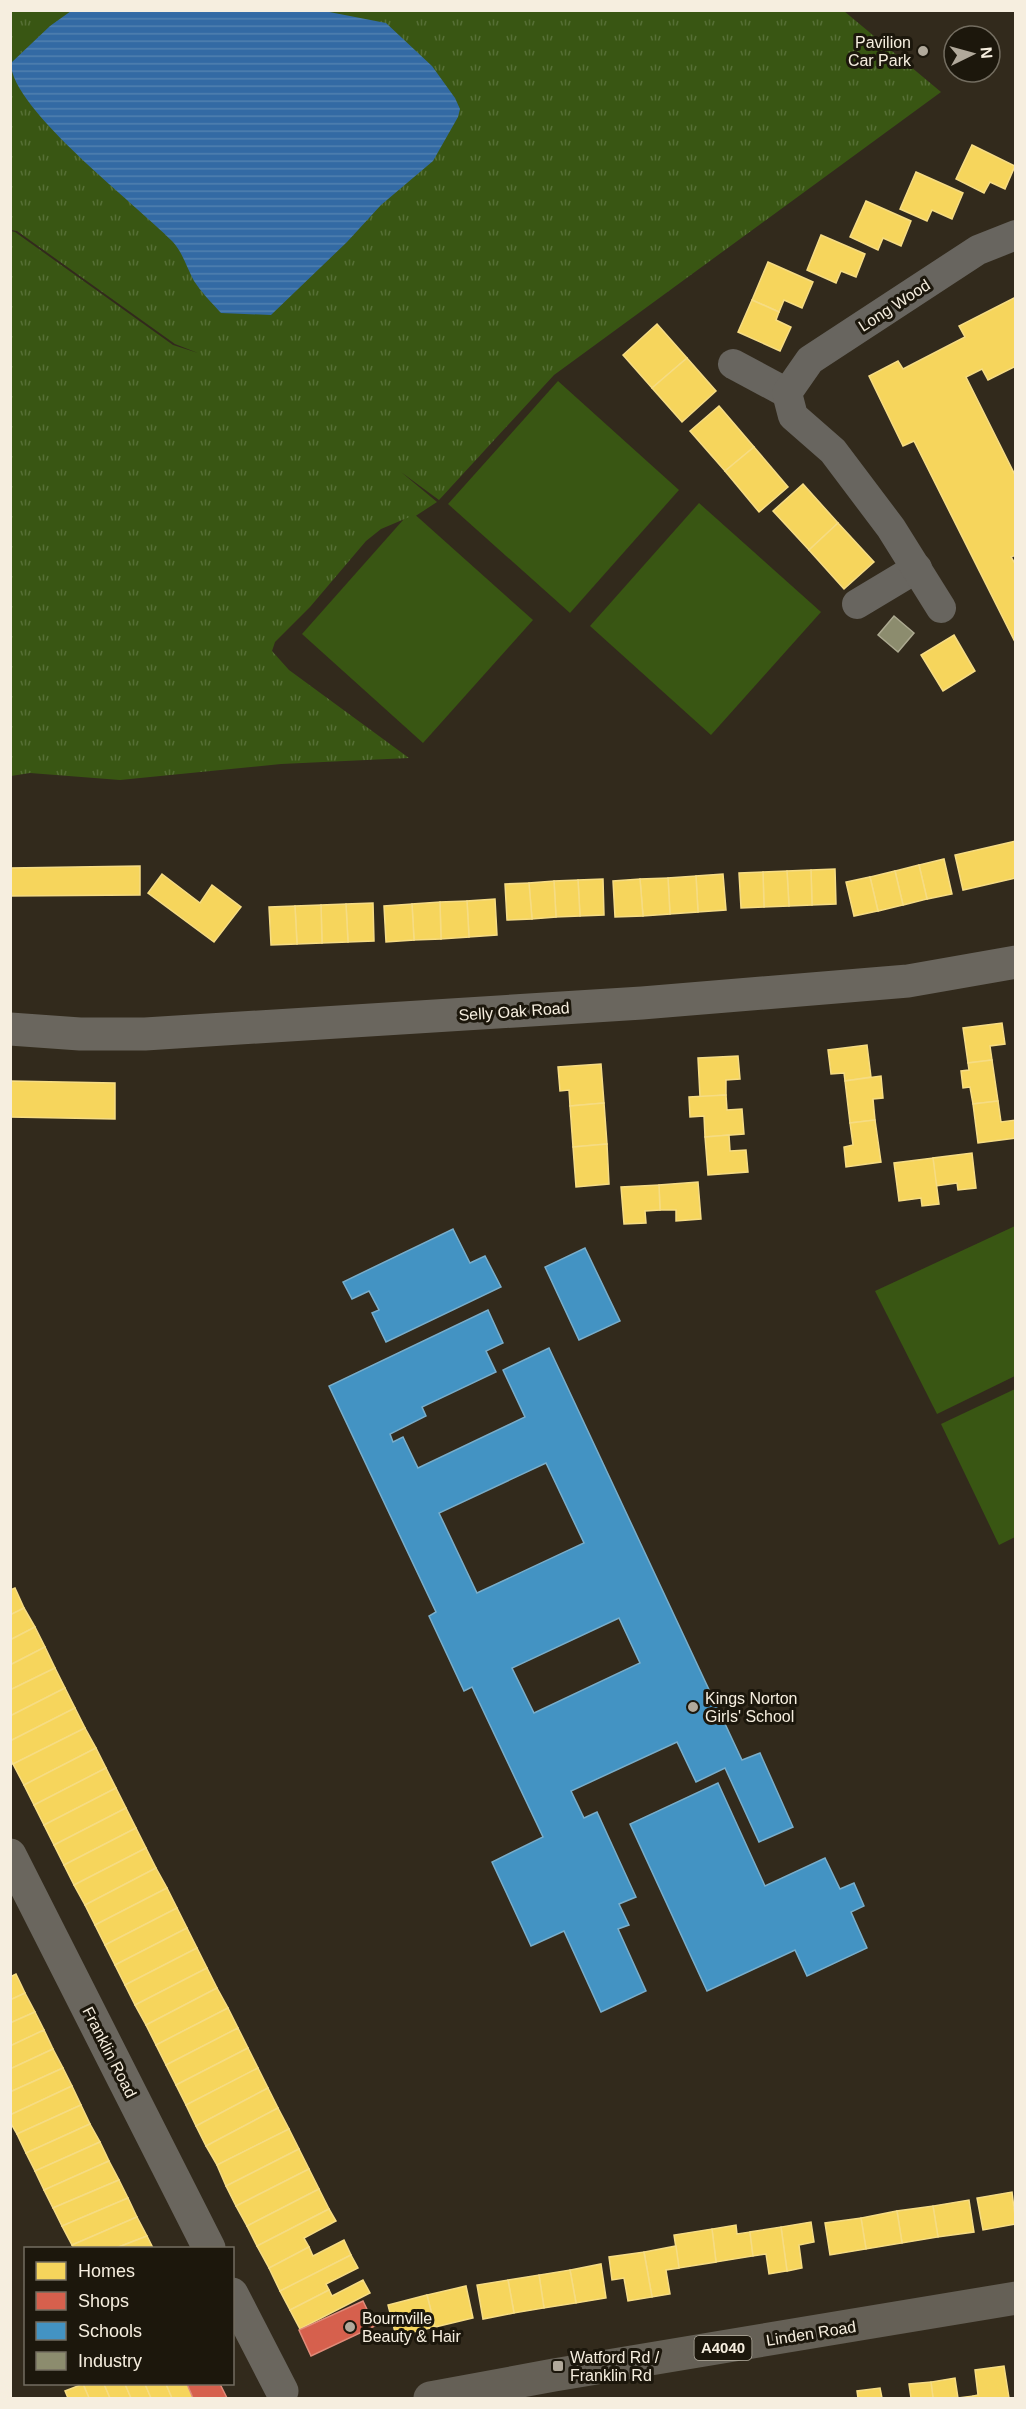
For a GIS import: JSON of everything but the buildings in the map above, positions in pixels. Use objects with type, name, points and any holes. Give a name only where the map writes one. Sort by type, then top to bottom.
[{"type":"highway","name":"Linden Road","points":[[430,2398],[554,2375],[1016,2298]]},
{"type":"street","name":"Long Wood","points":[[787,393],[810,360],[978,250],[1016,236]]},
{"type":"street","points":[[733,364],[787,393],[793,416],[833,451],[891,528],[941,608]]},
{"type":"street","points":[[858,604],[917,568]]},
{"type":"street","name":"Selly Oak Road","points":[[10,1029],[80,1034],[145,1034],[642,1004],[908,981],[1016,962]]},
{"type":"street","name":"Franklin Road","points":[[10,1855],[208,2247]]},
{"type":"street","points":[[234,2298],[282,2391]]},
{"type":"green space","points":[[11,11],[844,11],[941,92],[554,375],[439,500],[401,472],[437,502],[414,517],[381,529],[366,541],[310,607],[275,642],[272,651],[289,670],[409,758],[281,764],[120,780],[30,773],[11,776],[11,231],[173,345],[198,353],[175,344],[17,231],[11,230]]},
{"type":"green space","points":[[558,381],[679,490],[570,613],[448,504]]},
{"type":"green space","points":[[699,503],[821,612],[711,735],[590,626]]},
{"type":"green space","points":[[411,511],[533,620],[423,743],[302,634]]},
{"type":"green space","points":[[1015,1226],[1015,1376],[937,1414],[875,1291]]},
{"type":"green space","points":[[1015,1389],[1015,1537],[999,1545],[941,1424]]},
{"type":"water","points":[[319,10],[386,23],[432,66],[455,98],[460,109],[458,117],[433,161],[381,205],[347,242],[271,315],[221,313],[191,276],[176,245],[52,130],[16,82],[11,63],[50,26],[71,11]]},
{"type":"place","name":"Pavilion Car Park","points":[[923,51]]},
{"type":"place","name":"Kings Norton Girls' School","points":[[693,1707]]},
{"type":"place","name":"Bournville Beauty & Hair","points":[[350,2327]]},
{"type":"place","name":"Watford Rd / Franklin Rd","points":[[558,2366]]}]
